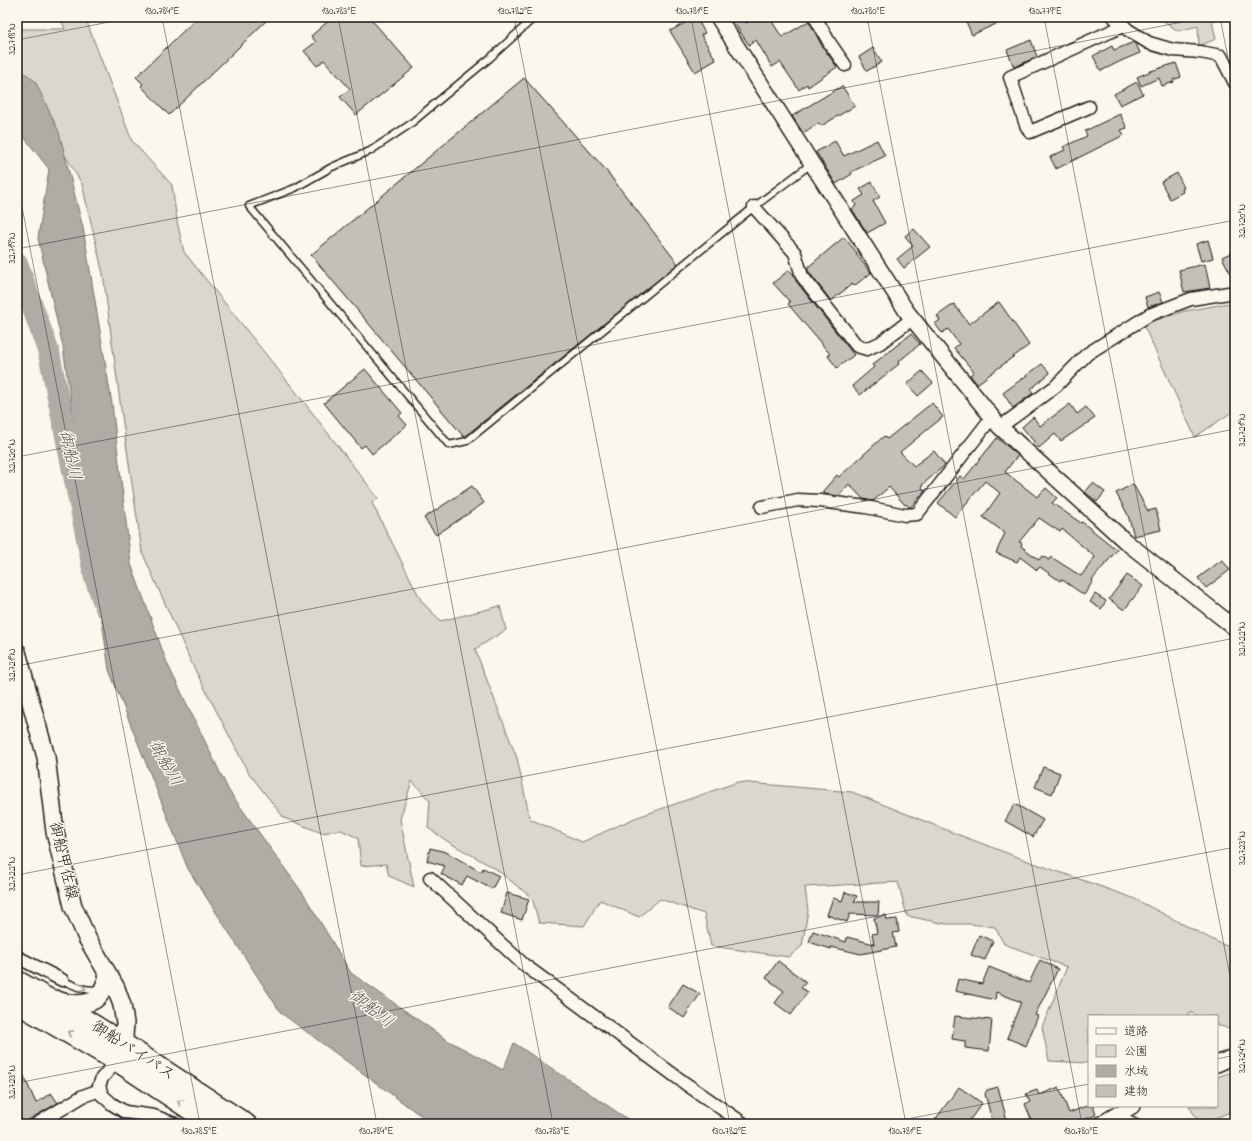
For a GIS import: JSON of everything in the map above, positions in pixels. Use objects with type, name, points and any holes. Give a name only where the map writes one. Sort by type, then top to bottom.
[{"type":"highway","name":"御船バイパス","points":[[21,991],[121,1052],[246,1124]]},
{"type":"highway","name":"御船バイパス","points":[[121,1052],[212,1124]]},
{"type":"main road","name":"御船甲佐線","points":[[17,652],[46,757],[55,832],[73,906],[106,982],[116,988],[122,1005],[125,1023],[121,1052]]},
{"type":"main road","points":[[21,991],[72,1004],[91,1001],[97,998],[106,982]]},
{"type":"street","points":[[718,17],[912,319],[996,422],[1125,542],[1235,628]]},
{"type":"street","points":[[815,17],[829,42],[845,65]]},
{"type":"street","points":[[1114,17],[1128,30],[1149,43],[1173,50],[1200,52],[1221,56],[1235,83]]},
{"type":"street","points":[[1089,107],[1030,132],[1026,125],[1010,77],[1123,26]]},
{"type":"street","points":[[754,207],[795,253],[802,276],[857,346],[868,349],[880,344],[912,319]]},
{"type":"street","points":[[762,507],[798,500],[820,501],[866,507],[905,515],[917,514],[996,422],[1056,386],[1087,354],[1149,315],[1191,299],[1235,292]]},
{"type":"street","points":[[430,878],[523,964],[686,1084],[744,1124]]},
{"type":"street","points":[[17,957],[62,980]]},
{"type":"street","points":[[121,1052],[102,1078],[99,1086],[102,1095],[112,1104],[125,1112],[154,1116],[176,1124]]},
{"type":"street","points":[[1218,1064],[1235,1056]]},
{"type":"street","points":[[37,1124],[83,1096],[100,1090]]},
{"type":"street","points":[[1101,1124],[1130,1107]]},
{"type":"lane","points":[[535,17],[484,63],[403,130],[370,151],[332,167],[295,188],[249,206],[449,445],[467,441],[754,207],[812,163]]},
{"type":"lane","points":[[62,980],[89,990],[100,989],[106,982]]},
{"type":"lane","points":[[1118,1114],[1138,1124]]},
{"type":"green space","points":[[60,17],[85,17],[132,141],[172,185],[177,221],[184,252],[304,402],[378,498],[372,503],[422,602],[441,621],[500,606],[506,630],[475,649],[517,758],[530,819],[582,842],[635,818],[738,782],[852,792],[1028,861],[1133,898],[1219,943],[1235,949],[1235,1032],[1218,1024],[1218,1015],[1196,1015],[1190,1012],[1188,1015],[1088,1015],[1088,1063],[1049,1061],[1042,1027],[1067,967],[1004,944],[995,927],[970,924],[946,924],[907,916],[898,882],[805,887],[808,911],[802,946],[789,957],[711,946],[704,914],[660,899],[639,917],[600,900],[584,926],[539,923],[532,898],[496,869],[450,843],[428,828],[430,801],[412,781],[400,819],[414,887],[389,876],[386,864],[361,866],[358,838],[341,830],[322,833],[284,818],[248,772],[192,664],[142,552],[103,274],[82,184],[24,87],[17,82],[17,29],[65,29]]},
{"type":"green space","points":[[1158,17],[1226,17],[1212,21],[1216,39],[1199,46],[1198,26],[1178,31]]},
{"type":"green space","points":[[1235,302],[1235,410],[1195,437],[1143,324],[1185,311]]},
{"type":"green space","points":[[1235,1071],[1235,1110],[1213,1119],[1199,1122],[1190,1107],[1218,1107],[1218,1077]]},
{"type":"water","points":[[17,67],[35,81],[59,132],[83,228],[112,404],[131,564],[167,663],[229,791],[304,895],[351,973],[447,1040],[503,1070],[514,1043],[635,1124],[436,1124],[417,1113],[281,1013],[188,869],[109,670],[63,347],[38,238],[49,169],[17,128]]},
{"type":"building","points":[[198,17],[270,17],[169,115],[141,86],[143,84],[136,77]]},
{"type":"building","points":[[333,17],[369,17],[414,68],[356,115],[340,97],[350,89],[324,60],[317,66],[304,51],[316,42],[311,36]]},
{"type":"building","points":[[696,17],[705,33],[701,35],[716,60],[695,72],[670,31]]},
{"type":"building","points":[[730,17],[742,17],[746,23],[756,17],[769,17],[782,37],[809,21],[822,46],[837,67],[808,87],[807,84],[799,90],[780,62],[772,67],[756,40],[749,45]]},
{"type":"building","points":[[964,17],[1011,17],[972,35]]},
{"type":"building","points":[[1031,40],[1037,57],[1014,67],[1007,50]]},
{"type":"building","points":[[1134,42],[1140,53],[1101,71],[1093,56],[1112,46],[1114,50]]},
{"type":"building","points":[[873,48],[882,62],[867,71],[859,57]]},
{"type":"building","points":[[1176,63],[1181,77],[1173,80],[1174,82],[1162,86],[1159,78],[1141,86],[1137,77]]},
{"type":"building","points":[[524,78],[605,169],[678,264],[464,437],[311,255]]},
{"type":"building","points":[[1137,82],[1143,94],[1120,105],[1114,94]]},
{"type":"building","points":[[842,86],[855,106],[821,126],[819,123],[803,133],[792,116]]},
{"type":"building","points":[[1120,114],[1127,128],[1121,130],[1124,135],[1056,169],[1050,157],[1065,150],[1063,147],[1087,136],[1085,131]]},
{"type":"building","points":[[877,140],[885,156],[851,172],[852,174],[836,184],[816,152],[835,141],[844,156]]},
{"type":"building","points":[[1177,173],[1184,188],[1182,189],[1183,192],[1170,199],[1161,182]]},
{"type":"building","points":[[872,182],[880,197],[873,201],[885,223],[867,233],[852,209],[856,206],[854,201],[864,195],[860,189]]},
{"type":"building","points":[[914,229],[930,247],[904,268],[897,259],[913,246],[905,236]]},
{"type":"building","points":[[844,237],[871,273],[854,286],[852,284],[831,301],[807,268]]},
{"type":"building","points":[[1208,240],[1213,258],[1201,261],[1196,244]]},
{"type":"building","points":[[1235,251],[1235,282],[1222,257]]},
{"type":"building","points":[[1205,264],[1210,288],[1184,292],[1179,270]]},
{"type":"building","points":[[789,270],[854,355],[837,368],[828,356],[830,354],[788,304],[790,302],[773,283]]},
{"type":"building","points":[[1159,292],[1163,302],[1148,307],[1145,297]]},
{"type":"building","points":[[999,302],[1029,345],[977,384],[970,375],[974,372],[954,348],[959,344],[948,329],[942,333],[935,324],[940,320],[937,316],[954,304],[969,324]]},
{"type":"building","points":[[911,334],[920,344],[898,362],[899,364],[860,395],[852,386],[874,367],[872,365]]},
{"type":"building","points":[[1042,364],[1050,373],[1031,389],[1033,393],[1013,408],[1003,393]]},
{"type":"building","points":[[365,369],[402,413],[399,416],[407,425],[372,454],[365,445],[361,448],[324,403]]},
{"type":"building","points":[[922,371],[933,383],[918,396],[907,384]]},
{"type":"building","points":[[932,403],[943,417],[900,452],[914,466],[934,451],[945,465],[922,485],[922,488],[925,491],[911,507],[906,504],[905,505],[889,487],[873,501],[863,499],[849,484],[839,496],[825,494],[822,492],[837,475],[839,477],[884,436],[887,439]]},
{"type":"building","points":[[1070,404],[1077,414],[1086,407],[1095,418],[1061,441],[1055,434],[1039,448],[1022,427],[1033,417],[1040,426]]},
{"type":"building","points":[[997,438],[1018,455],[1005,472],[1037,497],[1046,488],[1057,498],[1052,503],[1081,523],[1082,522],[1117,550],[1092,580],[1093,581],[1084,595],[1040,567],[1037,570],[1020,557],[1017,562],[996,553],[1005,533],[983,517],[1000,493],[985,481],[955,517],[938,503],[960,476],[964,479]],"holes":[[[1039,518],[1060,532],[1062,529],[1095,557],[1081,576],[1051,557],[1049,560],[1042,556],[1039,560],[1021,546],[1022,543],[1019,542]]]},
{"type":"building","points":[[1093,483],[1105,492],[1097,502],[1085,492]]},
{"type":"building","points":[[1133,484],[1148,511],[1156,509],[1161,530],[1134,536],[1128,515],[1116,493]]},
{"type":"building","points":[[472,486],[484,503],[436,535],[424,518]]},
{"type":"building","points":[[1222,560],[1230,570],[1206,588],[1198,578]]},
{"type":"building","points":[[1127,575],[1143,586],[1124,610],[1109,599]]},
{"type":"building","points":[[1095,594],[1106,601],[1101,609],[1090,602]]},
{"type":"building","points":[[1043,767],[1060,773],[1052,794],[1035,787]]},
{"type":"building","points":[[1015,804],[1043,820],[1033,837],[1005,821]]},
{"type":"building","points":[[430,848],[446,852],[481,872],[483,868],[499,876],[492,889],[467,876],[462,885],[441,874],[445,866],[427,861]]},
{"type":"building","points":[[845,892],[857,896],[854,902],[879,902],[878,915],[850,914],[847,922],[827,915],[833,898],[842,901]]},
{"type":"building","points":[[507,893],[529,899],[522,920],[501,913]]},
{"type":"building","points":[[886,915],[887,920],[897,919],[899,932],[893,933],[896,947],[861,954],[831,947],[831,949],[809,942],[813,931],[846,942],[847,937],[874,944],[872,934],[877,933],[874,918]]},
{"type":"building","points":[[979,935],[993,941],[985,960],[971,955]]},
{"type":"building","points":[[1040,960],[1058,969],[1035,1015],[1038,1016],[1026,1046],[1007,1038],[1021,1002],[996,992],[995,1000],[955,991],[958,979],[982,984],[989,967],[1029,983]]},
{"type":"building","points":[[778,961],[806,982],[801,988],[808,992],[791,1015],[775,1003],[784,991],[766,978]]},
{"type":"building","points":[[683,984],[700,994],[684,1018],[668,1007]]},
{"type":"building","points":[[955,1016],[992,1020],[989,1051],[965,1048],[965,1041],[952,1039]]},
{"type":"building","points":[[17,1061],[36,1103],[51,1093],[58,1103],[21,1124],[17,1124],[17,1112],[20,1110],[17,1103]]},
{"type":"building","points":[[959,1087],[982,1103],[967,1124],[932,1124]]},
{"type":"building","points":[[998,1087],[1007,1121],[993,1124],[985,1094],[987,1090]]},
{"type":"building","points":[[1059,1087],[1069,1113],[1088,1106],[1093,1107],[1096,1115],[1073,1124],[1033,1124],[1025,1104],[1030,1102],[1026,1094],[1037,1090],[1039,1095]]},
{"type":"waterway","name":"御船川","points":[[17,263],[49,353],[95,578],[106,608]]}]
